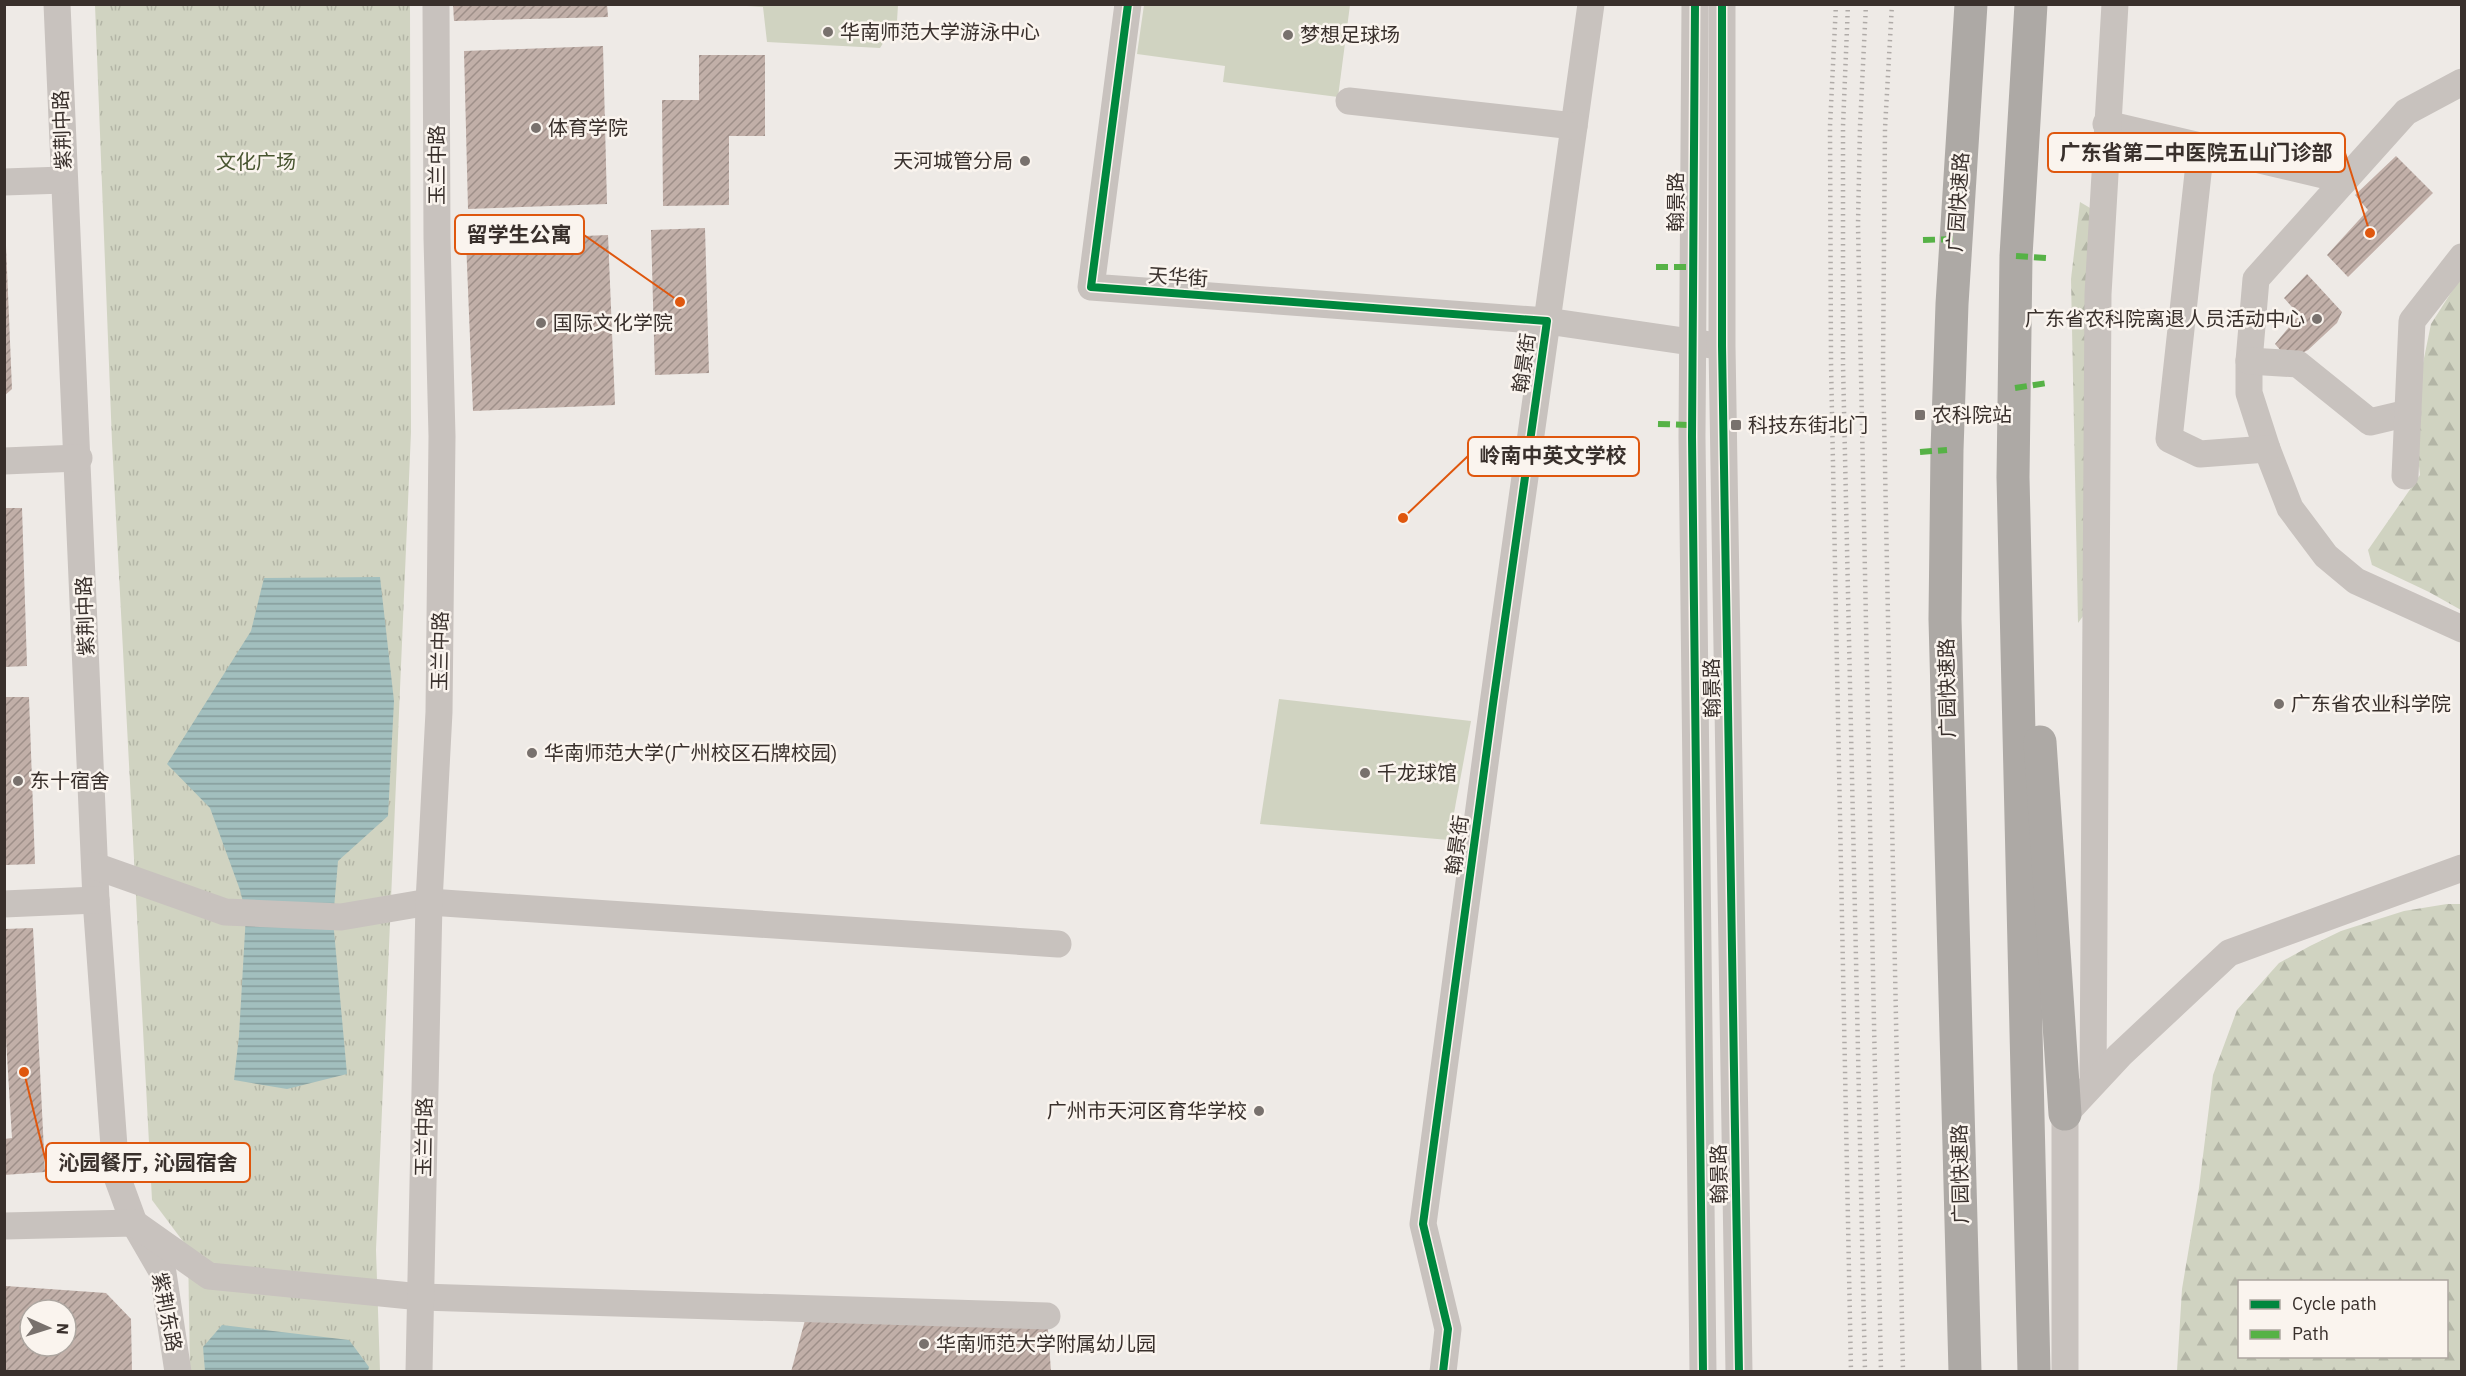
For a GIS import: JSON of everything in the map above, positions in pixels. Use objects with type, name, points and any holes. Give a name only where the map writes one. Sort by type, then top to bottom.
[{"type":"highway","name":"广园快速路","points":[[1965,1371],[1945,619],[1952,304],[1971,4]]},
{"type":"highway","points":[[2031,4],[2016,256],[2013,477],[2034,1371]]},
{"type":"highway","points":[[2013,477],[2031,608],[2065,1114]]},
{"type":"street","name":"紫荆中路","points":[[57,4],[79,458],[96,900],[116,1174],[134,1223]]},
{"type":"street","name":"玉兰中路","points":[[419,1371],[429,902],[439,711],[442,436],[437,238],[436,4]]},
{"type":"street","name":"天华街","points":[[1128,4],[1091,287],[1547,321],[1722,346]]},
{"type":"street","points":[[1547,321],[1592,4]]},
{"type":"street","name":"翰景路","points":[[1695,4],[1692,437],[1703,1371]]},
{"type":"street","name":"翰景路","points":[[1722,4],[1722,346],[1738,1371]]},
{"type":"street","points":[[2093,1083],[2098,294],[2106,124],[2115,4]]},
{"type":"street","points":[[2462,82],[2406,112],[2256,279],[2249,361],[2249,393],[2267,449],[2290,508],[2326,556],[2356,581],[2462,629]]},
{"type":"street","points":[[1349,100],[1574,126]]},
{"type":"street","points":[[2106,124],[2345,180]]},
{"type":"street","points":[[2201,146],[2169,439],[2200,454],[2267,449]]},
{"type":"street","points":[[4,182],[64,180]]},
{"type":"street","points":[[2405,476],[2412,321],[2462,257]]},
{"type":"street","name":"翰景街","points":[[1443,1371],[1448,1329],[1423,1224],[1547,321]]},
{"type":"street","points":[[2249,361],[2298,364],[2370,422],[2408,413]]},
{"type":"street","points":[[4,461],[79,458]]},
{"type":"street","points":[[95,866],[225,912],[341,917],[429,902],[1058,944]]},
{"type":"street","points":[[2065,1371],[2065,1114],[2120,1055],[2229,953],[2462,868]]},
{"type":"street","points":[[4,903],[96,900]]},
{"type":"street","points":[[4,1226],[134,1223],[209,1276],[421,1297],[1047,1316]]},
{"type":"street","name":"紫荆东路","points":[[134,1223],[162,1273],[178,1371]]},
{"type":"green space","name":"华南师范大学游泳中心","points":[[898,4],[897,21],[880,48],[767,42],[763,7],[731,5]]},
{"type":"green space","name":"文化广场","points":[[95,5],[410,5],[411,432],[376,1250],[380,1371],[190,1371],[188,1248],[152,1200],[112,442]]},
{"type":"green space","name":"梦想足球场","points":[[1144,5],[1350,5],[1338,97],[1223,82],[1225,66],[1137,54]]},
{"type":"green space","points":[[2080,202],[2102,215],[2098,596],[2078,623],[2071,279]]},
{"type":"green space","points":[[2461,277],[2461,610],[2372,565],[2368,550],[2420,475],[2413,412],[2431,324]]},
{"type":"green space","name":"千龙球馆","points":[[1279,699],[1471,721],[1449,840],[1260,824]]},
{"type":"green space","points":[[2462,904],[2461,1371],[2177,1371],[2182,1289],[2199,1188],[2213,1075],[2237,1010],[2279,963],[2341,931],[2404,911]]},
{"type":"water","points":[[380,577],[394,701],[388,816],[338,861],[333,920],[347,1074],[287,1089],[234,1080],[239,1036],[246,914],[240,890],[210,808],[167,764],[251,631],[264,578]]},
{"type":"water","points":[[222,1325],[349,1340],[369,1367],[368,1371],[205,1371],[203,1347]]},
{"type":"building","points":[[453,4],[607,4],[608,17],[454,21]]},
{"type":"building","name":"体育学院","points":[[603,46],[607,204],[468,209],[464,51]]},
{"type":"building","points":[[699,55],[765,55],[765,136],[729,136],[729,205],[663,206],[662,100],[699,100]]},
{"type":"building","points":[[2396,156],[2433,193],[2348,277],[2327,255],[2368,210],[2355,195]]},
{"type":"building","points":[[705,228],[709,373],[655,375],[651,230]]},
{"type":"building","name":"国际文化学院","points":[[608,235],[615,405],[473,411],[466,241]]},
{"type":"building","points":[[4,246],[6,246],[12,389],[4,396]]},
{"type":"building","name":"广东省农科院离退人员活动中心","points":[[2307,274],[2342,312],[2337,323],[2308,350],[2289,360],[2275,344],[2299,315],[2284,298]]},
{"type":"building","points":[[4,508],[22,508],[27,666],[4,667]]},
{"type":"building","name":"东十宿舍","points":[[5,697],[29,697],[35,864],[5,865]]},
{"type":"building","points":[[33,928],[45,1172],[4,1175],[4,1139],[12,1138],[4,1007],[4,929]]},
{"type":"building","points":[[6,1286],[106,1293],[131,1319],[132,1372],[4,1372]]},
{"type":"building","name":"华南师范大学附属幼儿园","points":[[808,1309],[1047,1316],[1051,1372],[791,1372]]},
{"type":"railway","points":[[1836,4],[1830,126],[1831,363],[1851,1372]]},
{"type":"railway","points":[[1848,4],[1843,126],[1843,364],[1865,1372]]},
{"type":"railway","points":[[1866,4],[1858,224],[1881,1372]]},
{"type":"railway","points":[[1892,4],[1885,128],[1883,366],[1903,1372]]},
{"type":"marked path","points":[[1923,240],[1955,239]]},
{"type":"marked path","points":[[2016,256],[2047,258]]},
{"type":"marked path","points":[[1656,267],[1692,267]]},
{"type":"marked path","points":[[2015,388],[2047,383]]},
{"type":"marked path","points":[[1658,424],[1692,425]]},
{"type":"marked path","points":[[1920,452],[1947,450]]},
{"type":"cycle path","points":[[1128,4],[1091,287],[1547,321],[1423,1224],[1448,1329],[1443,1372]]},
{"type":"cycle path","points":[[1695,4],[1692,437],[1703,1372]]},
{"type":"cycle path","points":[[1722,4],[1722,346],[1739,1372]]},
{"type":"place","name":"华南师范大学游泳中心","points":[[828,32]]},
{"type":"place","name":"梦想足球场","points":[[1288,35]]},
{"type":"place","name":"体育学院","points":[[536,128]]},
{"type":"place","name":"天河城管分局","points":[[1025,161]]},
{"type":"place","name":"广东省第二中医院五山门诊部","points":[[2370,233]]},
{"type":"place","name":"留学生公寓","points":[[680,302]]},
{"type":"place","name":"广东省农科院离退人员活动中心","points":[[2317,319]]},
{"type":"place","name":"国际文化学院","points":[[541,323]]},
{"type":"place","name":"农科院站","points":[[1920,415]]},
{"type":"place","name":"科技东街北门","points":[[1736,425]]},
{"type":"place","name":"岭南中英文学校","points":[[1403,518]]},
{"type":"place","name":"广东省农业科学院","points":[[2279,704]]},
{"type":"place","name":"华南师范大学(广州校区石牌校园)","points":[[532,753]]},
{"type":"place","name":"千龙球馆","points":[[1365,773]]},
{"type":"place","name":"东十宿舍","points":[[18,781]]},
{"type":"place","name":"沁园餐厅, 沁园宿舍","points":[[24,1072]]},
{"type":"place","name":"广州市天河区育华学校","points":[[1259,1111]]},
{"type":"place","name":"华南师范大学附属幼儿园","points":[[924,1344]]}]
